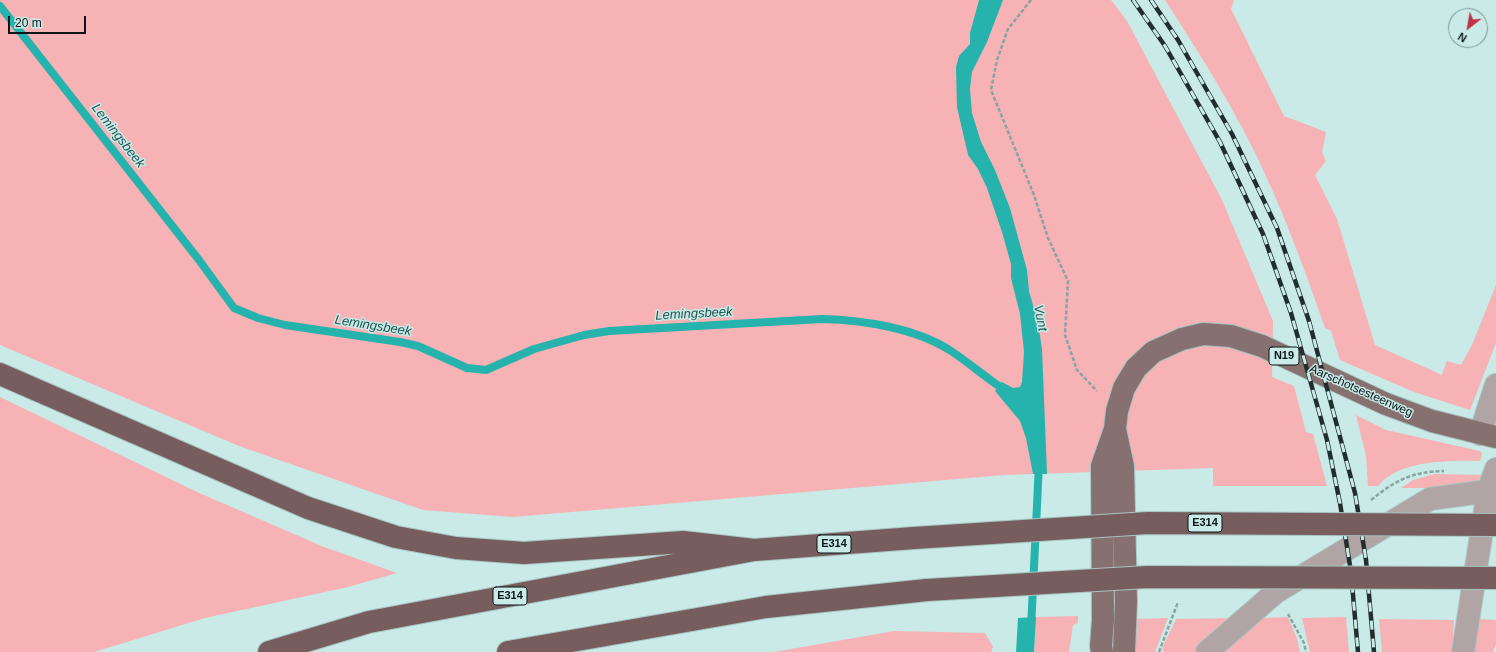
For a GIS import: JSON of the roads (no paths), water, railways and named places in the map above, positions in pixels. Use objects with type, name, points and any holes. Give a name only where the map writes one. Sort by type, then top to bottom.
[{"type":"highway","points":[[0,374],[308,508],[396,537],[456,548],[524,553],[683,542],[754,550]]},
{"type":"highway","name":"E314","points":[[268,652],[369,622],[754,550],[1148,523],[1496,525]]},
{"type":"highway","points":[[508,652],[766,607],[927,590],[1147,577],[1496,578]]},
{"type":"main road","name":"Aarschotsesteenweg","points":[[1102,652],[1102,466],[1124,388],[1136,368],[1153,352],[1182,338],[1203,334],[1231,336],[1262,346],[1386,404],[1432,421],[1488,435]]},
{"type":"main road","name":"Aarschotsesteenweg","points":[[1116,420],[1123,466],[1126,602],[1124,652]]},
{"type":"lane","points":[[1488,435],[1496,385]]},
{"type":"lane","points":[[1463,652],[1488,491],[1496,469]]},
{"type":"lane","points":[[1207,652],[1276,592],[1430,499],[1488,491]]},
{"type":"water","points":[[979,0],[1003,0],[987,42],[972,72],[970,89],[972,113],[981,142],[995,170],[1010,208],[1027,270],[1029,291],[1038,323],[1042,349],[1047,474],[1033,474],[1026,438],[1020,421],[995,391],[1002,382],[1013,388],[1020,387],[1022,382],[1024,352],[1020,314],[1011,278],[1011,264],[987,188],[978,169],[968,155],[957,107],[956,67],[959,56],[970,44],[970,33]]},
{"type":"water","points":[[1036,617],[1034,652],[1016,652],[1018,618]]},
{"type":"waterway","name":"Lemingsbeek","points":[[0,6],[199,260],[234,308],[258,318],[285,325],[418,346],[467,368],[486,370],[534,349],[584,335],[609,331],[822,319],[855,321],[889,327],[922,336],[951,351],[1008,392]]},
{"type":"waterway","name":"Vunt","points":[[1031,628],[1039,464]]},
{"type":"railway","points":[[1133,0],[1165,46],[1220,142],[1263,234],[1291,313],[1327,440],[1340,503],[1351,572],[1358,652]]},
{"type":"railway","points":[[1151,0],[1178,40],[1232,134],[1277,228],[1309,321],[1355,493],[1366,560],[1374,652]]}]
